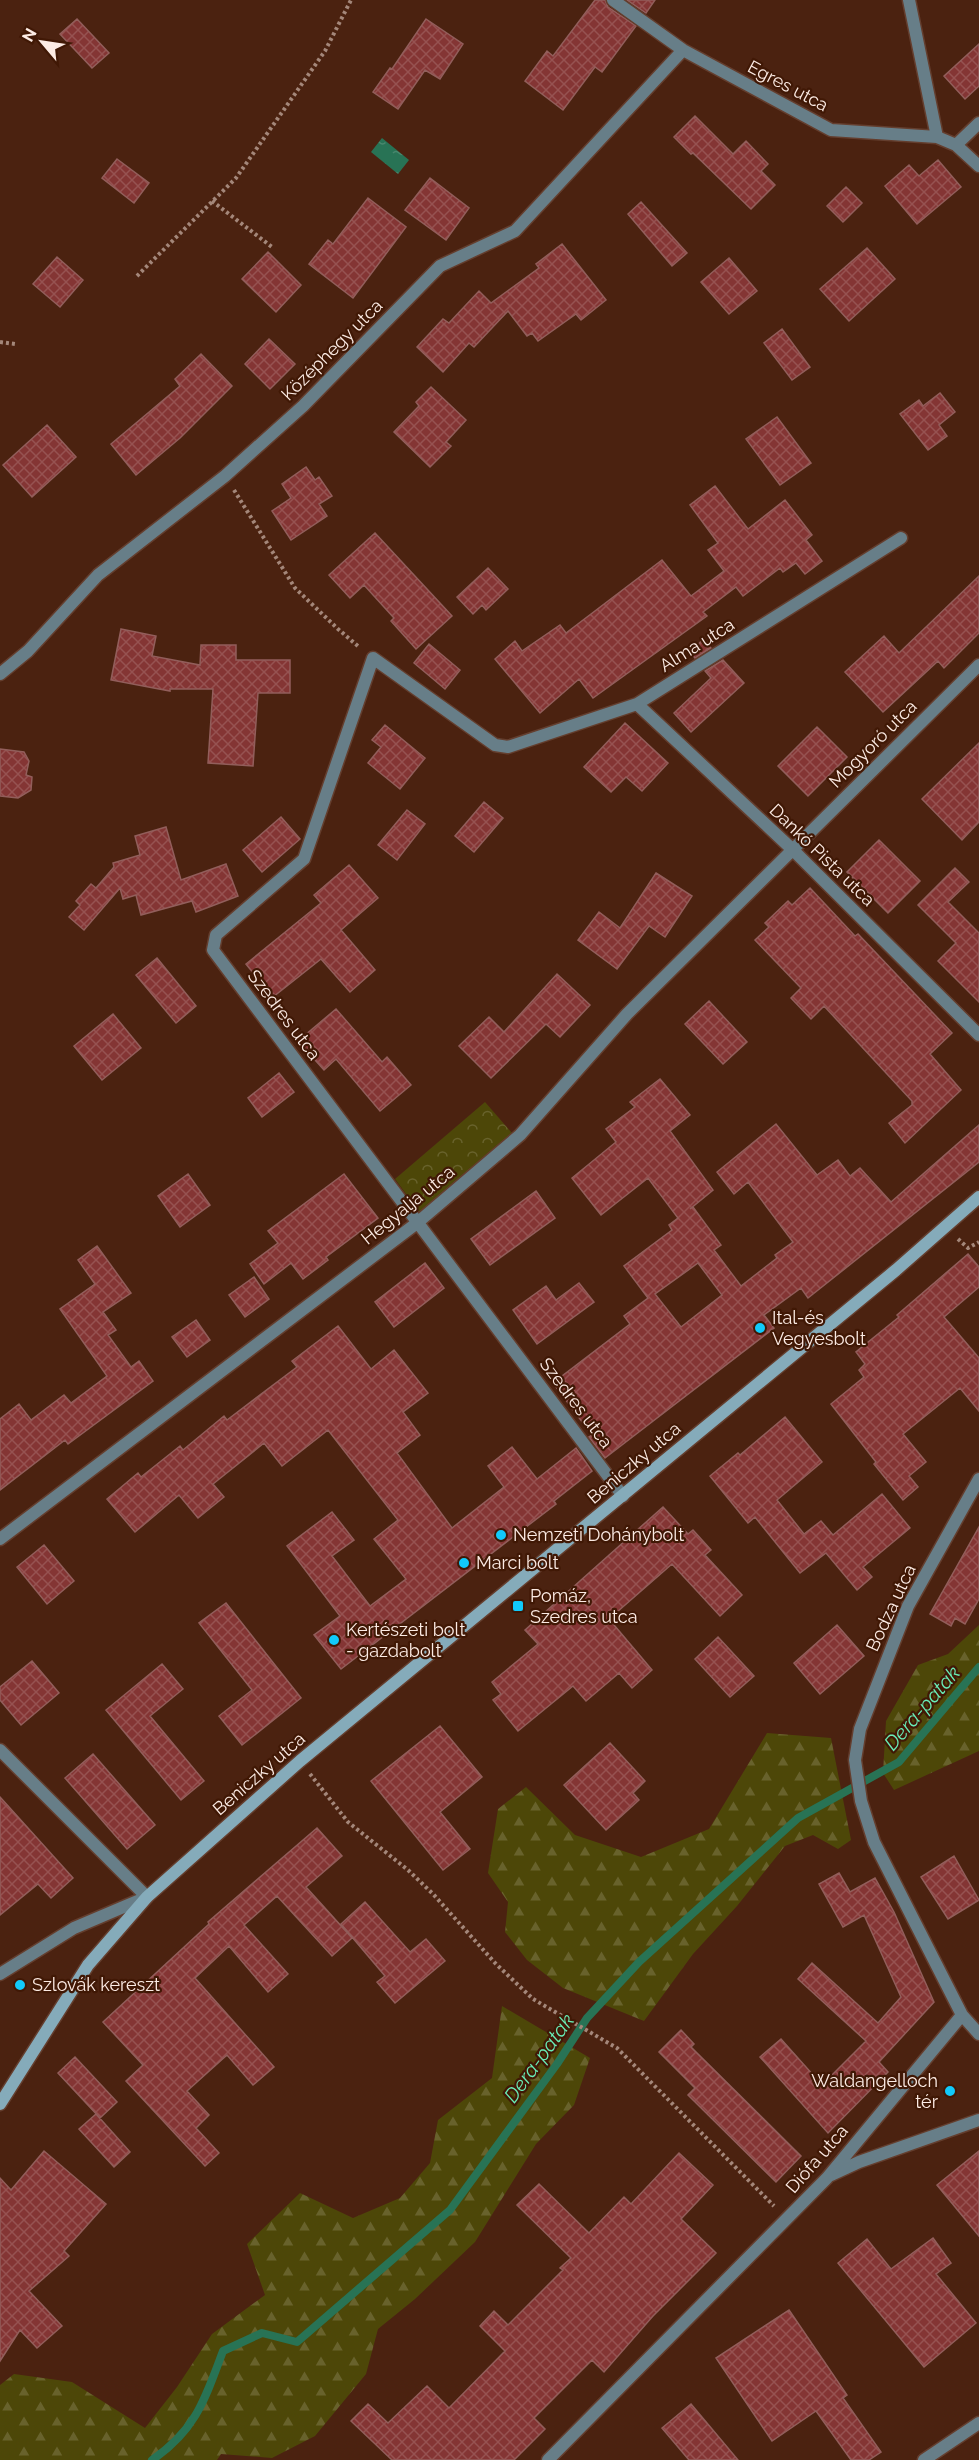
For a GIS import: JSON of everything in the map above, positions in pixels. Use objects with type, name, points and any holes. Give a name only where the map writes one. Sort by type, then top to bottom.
[{"type":"main road","name":"Beniczky utca","points":[[0,2104],[88,1965],[147,1898],[300,1761],[896,1270],[979,1197]]},
{"type":"street","name":"Egres utca","points":[[613,0],[683,50],[831,130],[938,137],[956,145],[979,166]]},
{"type":"street","points":[[909,0],[938,137]]},
{"type":"street","name":"Középhegy utca","points":[[0,674],[28,651],[98,575],[225,476],[303,406],[440,266],[515,231],[683,50]]},
{"type":"street","points":[[956,145],[979,123]]},
{"type":"street","name":"Alma utca","points":[[374,658],[495,745],[508,747],[637,704],[901,538]]},
{"type":"street","name":"Szedres utca","points":[[374,658],[304,859],[216,935],[213,950],[623,1496]]},
{"type":"street","name":"Mogyoró utca","points":[[793,850],[979,665]]},
{"type":"street","name":"Dankó Pista utca","points":[[637,704],[793,850],[979,1035]]},
{"type":"street","name":"Hegyalja utca","points":[[0,1539],[417,1223],[520,1135],[627,1014],[793,850]]},
{"type":"street","name":"Bodza utca","points":[[962,2015],[874,1842],[861,1801],[855,1760],[860,1729],[908,1606],[979,1479]]},
{"type":"street","points":[[0,1750],[147,1898],[74,1928],[0,1974]]},
{"type":"street","points":[[962,2015],[979,2034]]},
{"type":"street","name":"Diófa utca","points":[[548,2460],[827,2178],[962,2015]]},
{"type":"street","points":[[827,2178],[859,2162],[979,2120]]},
{"type":"street","points":[[924,2460],[979,2422]]},
{"type":"path","points":[[137,276],[236,178],[326,51],[351,0]]},
{"type":"path","points":[[212,201],[272,247]]},
{"type":"path","points":[[0,342],[15,344]]},
{"type":"path","points":[[225,476],[295,588],[338,629],[374,658]]},
{"type":"path","points":[[300,1761],[348,1822],[408,1870],[496,1964],[533,1999],[617,2048],[787,2219]]},
{"type":"green space","points":[[485,1102],[512,1133],[420,1213],[395,1179]]},
{"type":"green space","points":[[979,1625],[979,1751],[894,1790],[883,1773],[886,1721],[918,1665],[948,1654]]},
{"type":"green space","points":[[767,1733],[831,1738],[851,1840],[838,1849],[813,1835],[785,1846],[737,1906],[693,1954],[644,2021],[563,1988],[527,1960],[505,1932],[508,1902],[488,1873],[498,1809],[526,1787],[575,1835],[641,1857],[709,1829]]},
{"type":"green space","points":[[502,2006],[590,2058],[574,2105],[536,2144],[475,2242],[415,2299],[378,2329],[366,2374],[315,2436],[272,2458],[221,2454],[217,2460],[0,2460],[0,2385],[14,2374],[72,2382],[145,2428],[177,2387],[212,2334],[265,2295],[247,2244],[300,2193],[353,2218],[400,2198],[430,2163],[438,2120],[492,2078]]},
{"type":"water","points":[[382,138],[409,160],[398,174],[371,152]]},
{"type":"building","points":[[595,0],[605,0],[608,7],[636,26],[602,72],[595,67],[563,110],[525,81],[547,51],[553,56]]},
{"type":"building","points":[[627,0],[655,0],[646,13]]},
{"type":"building","points":[[77,19],[109,53],[92,68],[60,34]]},
{"type":"building","points":[[426,19],[463,44],[440,79],[425,70],[398,109],[373,92],[390,68],[392,69]]},
{"type":"building","points":[[979,44],[979,86],[965,99],[944,76]]},
{"type":"building","points":[[695,116],[733,154],[746,141],[768,164],[761,171],[775,185],[751,209],[674,137]]},
{"type":"building","points":[[117,159],[149,183],[134,203],[102,178]]},
{"type":"building","points":[[938,160],[961,187],[917,224],[885,186],[909,165],[919,176]]},
{"type":"building","points":[[430,178],[469,208],[446,240],[405,210]]},
{"type":"building","points":[[846,187],[862,203],[843,222],[827,206]]},
{"type":"building","points":[[368,198],[406,227],[353,298],[309,264],[328,240],[333,244]]},
{"type":"building","points":[[641,202],[687,253],[672,266],[628,214]]},
{"type":"building","points":[[562,244],[606,300],[581,320],[576,314],[538,341],[532,333],[527,336],[508,311],[474,347],[469,343],[443,372],[417,347],[443,319],[449,323],[479,291],[491,303],[539,268],[536,264]]},
{"type":"building","points":[[867,248],[895,279],[849,321],[820,289]]},
{"type":"building","points":[[268,252],[301,285],[276,312],[242,279]]},
{"type":"building","points":[[57,257],[83,280],[60,307],[33,284]]},
{"type":"building","points":[[729,258],[757,291],[729,314],[701,282]]},
{"type":"building","points":[[782,329],[810,367],[792,380],[764,343]]},
{"type":"building","points":[[269,339],[295,364],[270,389],[245,364]]},
{"type":"building","points":[[201,354],[232,386],[180,438],[136,475],[111,444],[180,386],[175,379]]},
{"type":"building","points":[[431,387],[466,420],[446,442],[451,446],[430,467],[394,432],[419,406],[416,402]]},
{"type":"building","points":[[940,393],[955,412],[939,425],[947,436],[928,450],[900,414],[919,400],[923,406]]},
{"type":"building","points":[[777,417],[811,463],[780,485],[746,439]]},
{"type":"building","points":[[47,425],[76,457],[32,497],[3,465]]},
{"type":"building","points":[[306,467],[315,480],[319,477],[332,496],[319,504],[327,516],[291,540],[272,511],[291,498],[282,484]]},
{"type":"building","points":[[715,486],[748,529],[785,500],[812,535],[806,540],[822,561],[805,574],[796,563],[783,572],[780,568],[743,596],[736,587],[703,612],[707,616],[593,698],[579,679],[540,713],[495,659],[515,641],[522,651],[560,625],[566,633],[662,560],[691,596],[724,571],[708,550],[718,543],[690,505]]},
{"type":"building","points":[[375,533],[452,616],[416,649],[391,621],[394,618],[364,585],[350,598],[329,575]]},
{"type":"building","points":[[488,568],[508,589],[486,610],[482,605],[473,614],[457,597]]},
{"type":"building","points":[[979,576],[979,633],[944,668],[938,661],[883,712],[845,672],[884,636],[899,653]]},
{"type":"building","points":[[121,629],[156,636],[152,656],[200,665],[201,645],[236,645],[236,660],[290,660],[290,693],[258,693],[253,766],[208,763],[213,689],[170,689],[170,691],[111,680]]},
{"type":"building","points":[[703,639],[711,648],[695,658],[691,653]]},
{"type":"building","points":[[429,644],[460,670],[445,689],[414,663]]},
{"type":"building","points":[[723,660],[744,683],[691,732],[674,713],[711,678],[705,671]]},
{"type":"building","points":[[625,723],[668,763],[642,791],[626,777],[611,792],[584,767]]},
{"type":"building","points":[[385,725],[425,758],[400,789],[368,763],[381,747],[372,740]]},
{"type":"building","points":[[817,727],[847,757],[808,796],[778,766]]},
{"type":"building","points":[[979,743],[979,822],[962,840],[922,799]]},
{"type":"building","points":[[0,749],[24,752],[29,761],[26,775],[32,777],[31,790],[18,798],[0,796]]},
{"type":"building","points":[[484,802],[503,818],[474,852],[455,836]]},
{"type":"building","points":[[407,810],[425,824],[397,860],[378,845]]},
{"type":"building","points":[[281,817],[300,839],[262,872],[243,850]]},
{"type":"building","points":[[166,827],[181,880],[226,864],[238,896],[196,912],[192,901],[141,915],[136,895],[123,899],[120,888],[84,930],[69,917],[80,905],[76,901],[91,884],[96,888],[114,867],[113,863],[140,855],[135,836]]},
{"type":"building","points":[[879,840],[920,881],[888,913],[847,872]]},
{"type":"building","points":[[349,865],[378,898],[341,930],[375,970],[350,992],[321,959],[273,997],[246,964],[321,903],[314,895]]},
{"type":"building","points":[[955,868],[969,882],[948,902],[979,933],[979,1002],[938,961],[956,943],[918,905]]},
{"type":"building","points":[[656,873],[692,896],[665,937],[649,926],[617,969],[578,940],[599,912],[620,928]]},
{"type":"building","points":[[810,888],[855,936],[858,934],[952,1033],[930,1054],[961,1090],[905,1143],[889,1123],[912,1105],[912,1101],[824,1006],[811,1019],[791,998],[801,988],[755,940],[769,927],[765,923],[788,901],[792,905]]},
{"type":"building","points":[[157,958],[196,1006],[176,1023],[136,975]]},
{"type":"building","points":[[557,974],[590,1005],[560,1037],[546,1024],[491,1078],[459,1046],[489,1017],[504,1032]]},
{"type":"building","points":[[709,1001],[747,1042],[723,1064],[685,1024]]},
{"type":"building","points":[[336,1009],[382,1062],[387,1057],[411,1085],[380,1111],[336,1059],[324,1070],[298,1041]]},
{"type":"building","points":[[113,1014],[141,1048],[102,1080],[74,1046]]},
{"type":"building","points":[[279,1073],[294,1092],[262,1117],[248,1098]]},
{"type":"building","points":[[660,1079],[690,1115],[670,1131],[713,1190],[690,1209],[693,1207],[721,1245],[714,1250],[741,1286],[777,1258],[775,1255],[793,1242],[748,1182],[734,1194],[717,1172],[776,1124],[817,1175],[838,1160],[850,1176],[860,1168],[891,1202],[979,1125],[979,1162],[808,1298],[801,1288],[764,1315],[774,1328],[605,1458],[589,1437],[592,1435],[553,1383],[630,1324],[624,1316],[648,1298],[624,1266],[672,1230],[669,1225],[678,1218],[648,1178],[601,1215],[572,1178],[616,1142],[606,1129],[635,1107],[630,1102]],"holes":[[[698,1263],[722,1295],[681,1327],[655,1294]]]},
{"type":"building","points":[[188,1174],[210,1205],[180,1227],[158,1196]]},
{"type":"building","points":[[344,1174],[378,1218],[326,1257],[328,1260],[303,1279],[291,1263],[264,1284],[250,1264],[278,1243],[268,1231]]},
{"type":"building","points":[[536,1191],[555,1218],[490,1265],[471,1239]]},
{"type":"building","points":[[97,1246],[131,1293],[103,1312],[116,1330],[108,1335],[131,1367],[139,1361],[153,1381],[68,1444],[65,1440],[0,1490],[0,1419],[19,1404],[31,1420],[64,1395],[71,1403],[107,1376],[60,1309],[95,1284],[78,1260]]},
{"type":"building","points":[[968,1254],[979,1267],[979,1287],[944,1317],[979,1358],[979,1411],[960,1388],[903,1434],[926,1462],[909,1476],[918,1487],[903,1500],[831,1404],[864,1377],[859,1370],[865,1364],[856,1352],[899,1317],[897,1315]]},
{"type":"building","points":[[425,1263],[444,1288],[394,1327],[375,1302]]},
{"type":"building","points":[[254,1277],[269,1299],[245,1317],[229,1295]]},
{"type":"building","points":[[579,1283],[594,1302],[537,1344],[513,1310],[546,1286],[556,1300]]},
{"type":"building","points":[[196,1320],[210,1340],[187,1357],[172,1337]]},
{"type":"building","points":[[338,1326],[371,1369],[394,1350],[428,1393],[403,1412],[420,1435],[397,1453],[452,1528],[504,1487],[488,1466],[512,1447],[537,1479],[576,1448],[592,1471],[554,1501],[556,1504],[341,1669],[314,1635],[340,1616],[287,1546],[332,1512],[354,1540],[332,1556],[370,1606],[406,1579],[374,1539],[398,1520],[328,1430],[282,1466],[264,1443],[213,1484],[224,1497],[198,1518],[179,1495],[135,1532],[107,1499],[138,1473],[141,1477],[180,1446],[183,1450],[224,1416],[227,1420],[297,1367],[292,1361]]},
{"type":"building","points":[[785,1417],[822,1462],[777,1500],[804,1534],[821,1521],[833,1535],[882,1494],[910,1528],[863,1567],[872,1577],[857,1590],[826,1553],[800,1573],[755,1517],[748,1523],[710,1476],[738,1453],[740,1455]]},
{"type":"building","points":[[663,1507],[688,1534],[693,1530],[711,1550],[705,1555],[742,1595],[720,1616],[672,1564],[609,1619],[652,1670],[632,1688],[619,1673],[586,1701],[573,1686],[518,1731],[493,1700],[501,1694],[492,1682],[538,1644],[525,1630]]},
{"type":"building","points":[[979,1527],[979,1599],[965,1624],[955,1618],[951,1626],[930,1614]]},
{"type":"building","points":[[44,1545],[74,1581],[47,1604],[17,1567]]},
{"type":"building","points":[[226,1603],[301,1698],[242,1745],[219,1716],[252,1690],[199,1623]]},
{"type":"building","points":[[837,1625],[864,1656],[820,1694],[794,1663]]},
{"type":"building","points":[[718,1637],[754,1676],[730,1697],[695,1659]]},
{"type":"building","points":[[32,1661],[59,1693],[21,1725],[0,1700],[0,1687]]},
{"type":"building","points":[[162,1664],[183,1689],[150,1716],[204,1781],[181,1800],[106,1710]]},
{"type":"building","points":[[440,1726],[482,1777],[440,1812],[470,1849],[443,1870],[371,1781]]},
{"type":"building","points":[[610,1743],[645,1781],[633,1793],[639,1800],[606,1830],[564,1785]]},
{"type":"building","points":[[93,1754],[155,1825],[127,1849],[65,1778]]},
{"type":"building","points":[[0,1797],[73,1878],[51,1898],[38,1884],[0,1915]]},
{"type":"building","points":[[317,1828],[342,1856],[306,1887],[352,1938],[332,1956],[277,1896],[244,1925],[288,1974],[268,1992],[229,1946],[195,1978],[274,2067],[253,2085],[227,2055],[187,2091],[209,2115],[196,2128],[219,2153],[205,2166],[126,2081],[143,2065],[103,2022],[209,1924],[208,1922]]},
{"type":"building","points":[[954,1856],[979,1900],[948,1919],[921,1877]]},
{"type":"building","points":[[839,1873],[850,1892],[875,1878],[894,1912],[934,2002],[879,2062],[888,2072],[828,2133],[760,2057],[781,2039],[822,2085],[866,2041],[798,1979],[812,1963],[878,2023],[901,1997],[864,1915],[843,1927],[819,1884]]},
{"type":"building","points":[[365,1902],[410,1952],[426,1939],[445,1961],[395,2003],[377,1982],[385,1976],[341,1924]]},
{"type":"building","points":[[681,2030],[694,2044],[691,2047],[801,2156],[776,2182],[688,2095],[695,2088],[659,2052]]},
{"type":"building","points":[[75,2057],[117,2102],[100,2118],[58,2073]]},
{"type":"building","points":[[96,2114],[130,2152],[114,2167],[79,2129]]},
{"type":"building","points":[[44,2151],[106,2204],[64,2251],[69,2256],[29,2291],[62,2326],[37,2348],[20,2330],[0,2361],[0,2178],[11,2190]]},
{"type":"building","points":[[979,2151],[979,2236],[937,2185]]},
{"type":"building","points":[[679,2153],[713,2185],[681,2219],[716,2253],[653,2316],[604,2372],[592,2360],[534,2418],[545,2429],[514,2460],[392,2460],[351,2421],[368,2404],[388,2423],[427,2386],[449,2408],[505,2351],[480,2326],[494,2311],[508,2325],[563,2270],[560,2268],[571,2258],[517,2205],[539,2184],[589,2233],[624,2197],[631,2204]]},
{"type":"building","points":[[933,2238],[951,2263],[936,2274],[976,2323],[924,2367],[838,2263],[867,2239],[891,2269]]},
{"type":"building","points":[[789,2310],[847,2395],[843,2398],[881,2452],[869,2460],[851,2460],[816,2411],[772,2441],[716,2358]]},
{"type":"building","points":[[691,2404],[738,2460],[689,2460],[662,2428]]},
{"type":"waterway","name":"Dera-patak","points":[[152,2460],[167,2449],[189,2425],[204,2399],[223,2351],[262,2333],[297,2342],[450,2210],[557,2064],[587,2018],[639,1962],[798,1818],[899,1762],[979,1667]]},
{"type":"place","name":"Ital-és Vegyesbolt","points":[[760,1328]]},
{"type":"place","name":"Nemzeti Dohánybolt","points":[[501,1535]]},
{"type":"place","name":"Marci bolt","points":[[464,1563]]},
{"type":"place","name":"Pomáz, Szedres utca","points":[[518,1606]]},
{"type":"place","name":"Kertészeti bolt - gazdabolt","points":[[334,1640]]},
{"type":"place","name":"Szlovák kereszt","points":[[20,1985]]},
{"type":"place","name":"Waldangelloch tér","points":[[950,2091]]}]
